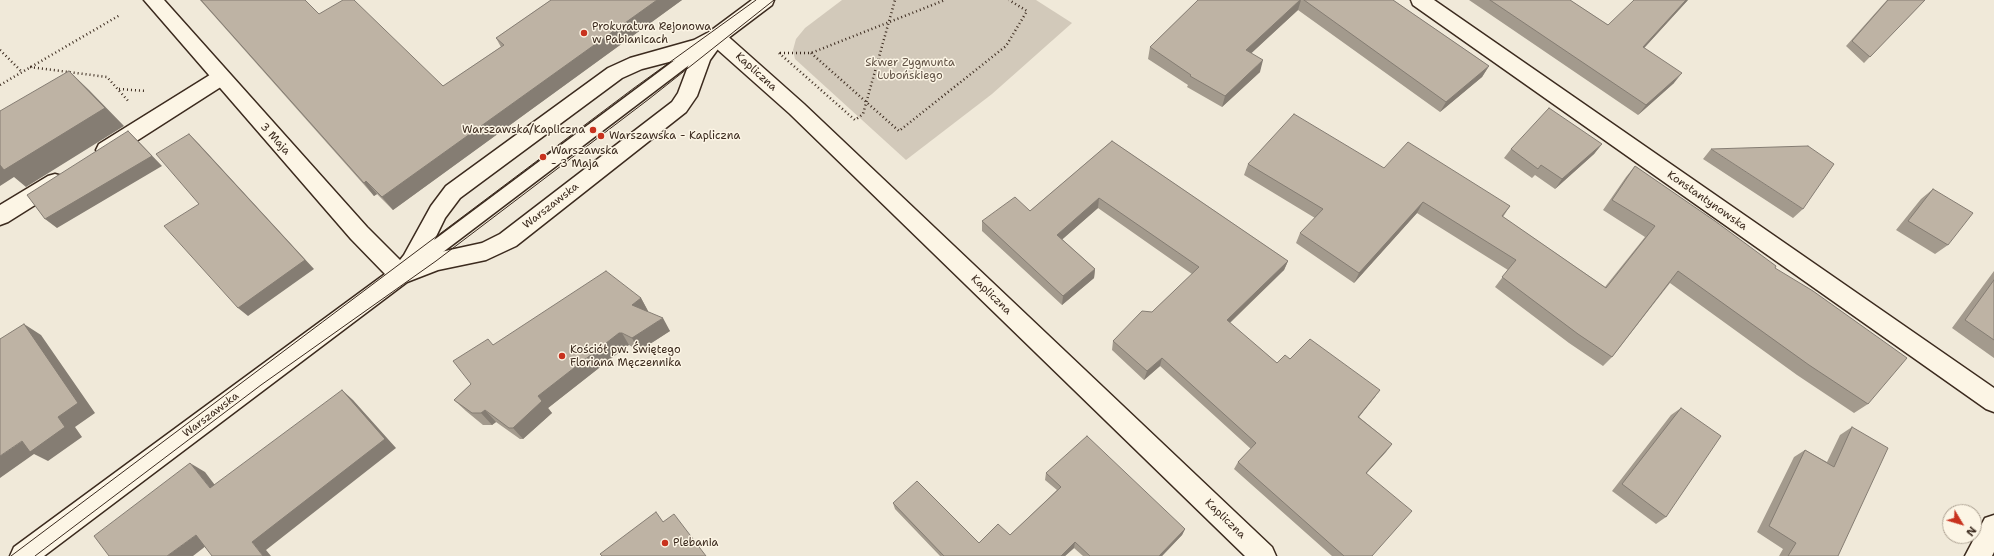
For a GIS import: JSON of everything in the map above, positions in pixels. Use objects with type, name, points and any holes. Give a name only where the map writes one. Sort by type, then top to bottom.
[{"type":"street","name":"3 Maja","points":[[152,0],[359,234],[400,275]]},
{"type":"street","name":"Warszawska","points":[[23,556],[400,275],[412,262],[438,212],[453,192],[615,73],[637,63],[685,51],[716,37],[765,0]]},
{"type":"street","name":"Konstantynowska","points":[[1420,0],[1994,401]]},
{"type":"street","name":"Warszawska","points":[[400,275],[436,261],[486,251],[508,240],[679,106],[687,96],[701,58],[716,37]]},
{"type":"street","name":"Kapliczna","points":[[716,37],[803,115],[1263,556]]},
{"type":"street","points":[[88,161],[220,78]]},
{"type":"street","points":[[0,216],[68,174]]},
{"type":"street","points":[[1978,556],[1994,528]]},
{"type":"lane","points":[[400,275],[716,37]]},
{"type":"path","points":[[895,0],[888,24],[866,102],[863,114],[855,120],[779,53],[812,53],[888,24],[945,0]]},
{"type":"path","points":[[812,53],[899,131],[1006,46],[1027,12],[1009,0]]},
{"type":"path","points":[[0,85],[120,15]]},
{"type":"path","points":[[0,50],[22,72]]},
{"type":"path","points":[[30,67],[107,77],[131,104]]},
{"type":"green space","name":"Skwer Zygmunta Lubońskiego","points":[[842,0],[1036,0],[1072,23],[992,94],[906,160],[795,59],[793,50],[796,39],[805,28]]},
{"type":"building","points":[[201,0],[305,0],[319,14],[343,0],[354,0],[443,86],[504,45],[496,38],[551,0],[657,0],[382,197],[366,181],[364,183]]},
{"type":"building","points":[[1198,0],[1300,0],[1246,50],[1263,60],[1225,96],[1190,76],[1191,75],[1150,47]]},
{"type":"building","points":[[1304,0],[1393,0],[1489,66],[1446,102]]},
{"type":"building","points":[[1490,0],[1570,0],[1608,25],[1634,0],[1686,0],[1643,47],[1682,73],[1646,105]]},
{"type":"building","points":[[1888,0],[1925,0],[1870,57],[1852,41]]},
{"type":"building","points":[[69,71],[105,108],[4,170],[0,165],[0,111]]},
{"type":"building","points":[[1549,108],[1602,144],[1562,179],[1541,165],[1538,169],[1511,149]]},
{"type":"building","points":[[1294,114],[1384,168],[1408,142],[1510,206],[1502,216],[1606,288],[1655,226],[1612,200],[1635,166],[1715,221],[1776,266],[1775,268],[1813,291],[1907,358],[1868,404],[1809,365],[1678,271],[1612,357],[1578,334],[1502,277],[1516,260],[1423,202],[1359,273],[1300,233],[1323,209],[1248,164]]},
{"type":"building","points":[[128,131],[152,156],[45,219],[27,195]]},
{"type":"building","points":[[189,134],[305,260],[238,308],[164,226],[199,204],[156,154]]},
{"type":"building","points":[[1112,141],[1288,261],[1227,320],[1277,363],[1285,355],[1290,359],[1310,339],[1380,390],[1358,417],[1392,444],[1366,473],[1412,511],[1372,556],[1344,556],[1238,462],[1256,443],[1162,358],[1147,371],[1113,341],[1142,311],[1152,312],[1199,267],[1099,198],[1057,235],[1095,269],[1063,296],[982,221],[1015,197],[1030,211]]},
{"type":"building","points":[[1808,146],[1834,164],[1803,209],[1711,149]]},
{"type":"building","points":[[1933,189],[1973,213],[1948,245],[1908,221]]},
{"type":"building","name":"Kościół pw. Świętego Floriana Męczennika","points":[[606,271],[641,298],[632,305],[663,318],[632,338],[619,333],[538,396],[542,401],[513,428],[509,428],[485,410],[481,413],[472,413],[454,400],[471,384],[453,361],[488,339],[493,345]]},
{"type":"building","points":[[1994,280],[1994,340],[1965,320]]},
{"type":"building","points":[[24,324],[78,403],[58,417],[65,427],[30,452],[22,441],[0,456],[0,339]]},
{"type":"building","points":[[342,390],[385,439],[252,542],[263,556],[212,556],[196,535],[167,556],[109,556],[94,536],[190,463],[210,488]]},
{"type":"building","points":[[1681,408],[1721,436],[1666,517],[1622,484]]},
{"type":"building","points":[[1852,427],[1888,448],[1838,556],[1788,556],[1796,543],[1769,526],[1805,450],[1834,467]]},
{"type":"building","points":[[1087,436],[1185,529],[1159,556],[1090,556],[1075,542],[1061,556],[944,556],[893,503],[917,481],[979,543],[998,524],[1010,535],[1061,487],[1046,473]]},
{"type":"building","name":"Plebania","points":[[656,512],[663,522],[674,514],[706,556],[602,556],[600,554]]},
{"type":"tram line","points":[[11,556],[634,88],[756,0]]},
{"type":"tram line","points":[[35,556],[261,385],[436,261],[649,99],[774,0]]},
{"type":"place","name":"Prokuratura Rejonowa w Pabianicach","points":[[584,33]]},
{"type":"place","name":"Warszawska/Kapliczna","points":[[593,130]]},
{"type":"place","name":"Warszawska - Kapliczna","points":[[601,136]]},
{"type":"place","name":"Warszawska - 3 Maja","points":[[543,157]]},
{"type":"place","name":"Kościół pw. Świętego Floriana Męczennika","points":[[562,356]]},
{"type":"place","name":"Plebania","points":[[665,543]]}]
